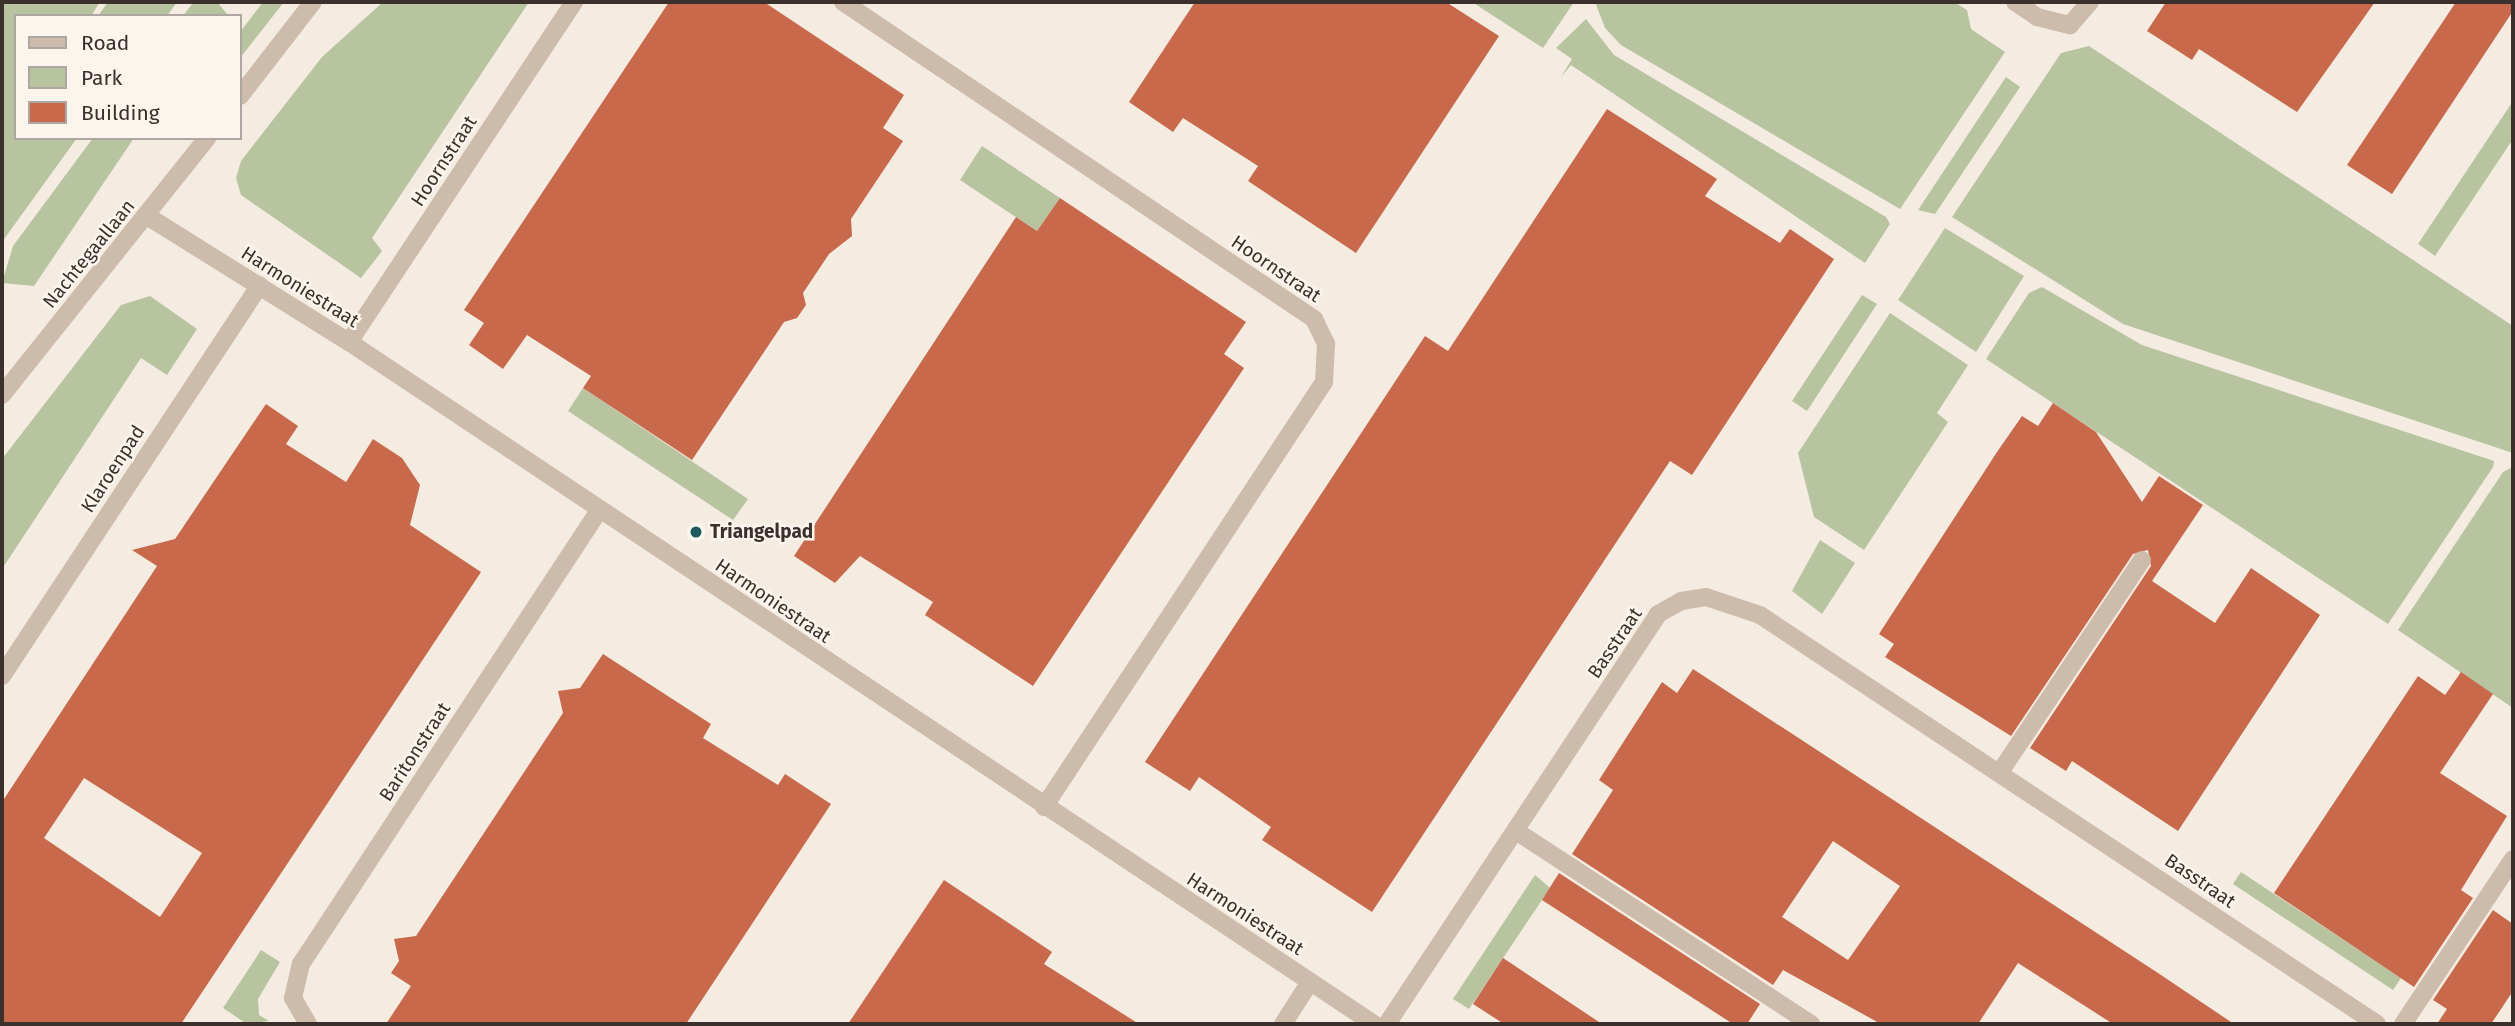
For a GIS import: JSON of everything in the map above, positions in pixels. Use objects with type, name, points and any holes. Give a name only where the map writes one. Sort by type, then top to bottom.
[{"type":"street","points":[[242,93],[313,2]]},
{"type":"street","name":"Hoornstraat","points":[[349,342],[574,2]]},
{"type":"street","name":"Hoornstraat","points":[[843,2],[1314,319],[1326,344],[1324,382],[1044,807]]},
{"type":"street","points":[[2015,2],[2037,17],[2070,25],[2090,2]]},
{"type":"street","name":"Nachtegaallaan","points":[[2,395],[205,140]]},
{"type":"street","name":"Harmoniestraat","points":[[147,216],[349,342],[1044,807],[1374,1024]]},
{"type":"street","name":"Klaroenpad","points":[[2,676],[260,285]]},
{"type":"street","name":"Baritonstraat","points":[[308,1024],[293,998],[301,964],[600,509]]},
{"type":"street","points":[[2000,772],[2142,560]]},
{"type":"street","name":"Basstraat","points":[[1387,1024],[1658,614],[1681,601],[1706,597],[1760,615],[2377,1024]]},
{"type":"street","points":[[1516,831],[1811,1024]]},
{"type":"street","points":[[2403,1024],[2513,859]]},
{"type":"street","points":[[1283,1024],[1310,982]]},
{"type":"green space","points":[[2,2],[100,2],[92,14],[14,14],[14,140],[76,140],[2,242]]},
{"type":"green space","points":[[108,2],[177,2],[168,14],[99,14]]},
{"type":"green space","points":[[217,2],[227,14],[184,14],[192,4]]},
{"type":"green space","points":[[263,2],[284,2],[242,55],[242,29]]},
{"type":"green space","points":[[383,2],[529,2],[372,238],[382,251],[361,278],[241,195],[236,178],[241,161],[322,57]]},
{"type":"green space","points":[[1472,2],[1574,2],[1543,48]]},
{"type":"green space","points":[[1595,2],[1954,2],[1967,10],[1971,29],[2005,52],[1900,209],[1621,45],[1605,28]]},
{"type":"green space","points":[[1586,19],[1614,55],[1886,217],[1890,224],[1865,263],[1571,65],[1561,77],[1572,59],[1556,48]]},
{"type":"green space","points":[[2089,46],[2513,326],[2513,453],[2123,324],[1952,217],[2061,53]]},
{"type":"green space","points":[[2006,77],[2020,87],[1935,214],[1918,210]]},
{"type":"green space","points":[[2513,101],[2513,139],[2435,256],[2418,244]]},
{"type":"green space","points":[[92,140],[133,140],[34,286],[2,283],[13,246]]},
{"type":"green space","points":[[982,146],[1060,198],[1037,231],[960,180]]},
{"type":"green space","points":[[1945,228],[2024,276],[1976,352],[1898,300]]},
{"type":"green space","points":[[2042,287],[2142,345],[2494,461],[2493,467],[2388,624],[1986,359],[2029,293]]},
{"type":"green space","points":[[1862,295],[1877,304],[1807,411],[1792,401]]},
{"type":"green space","points":[[150,296],[197,329],[167,375],[141,358],[2,569],[2,459],[121,305]]},
{"type":"green space","points":[[1890,313],[1968,365],[1937,413],[1948,422],[1864,550],[1814,517],[1798,453]]},
{"type":"green space","points":[[583,388],[748,499],[733,520],[568,411]]},
{"type":"green space","points":[[2513,467],[2513,708],[2398,630],[2503,472]]},
{"type":"green space","points":[[1820,540],[1855,563],[1822,614],[1792,591]]},
{"type":"green space","points":[[2241,872],[2401,978],[2393,990],[2233,884]]},
{"type":"green space","points":[[1535,875],[1550,888],[1469,1009],[1453,999]]},
{"type":"green space","points":[[261,950],[280,962],[258,999],[259,1015],[269,1021],[247,1024],[223,1008]]},
{"type":"building","points":[[669,2],[764,2],[904,95],[883,128],[903,141],[851,219],[852,236],[829,254],[803,293],[806,305],[797,318],[784,322],[692,460],[583,388],[591,376],[527,335],[503,369],[469,345],[484,323],[464,310]]},
{"type":"building","points":[[1195,2],[1446,2],[1499,36],[1356,253],[1248,181],[1258,166],[1183,118],[1173,132],[1129,102]]},
{"type":"building","points":[[2166,2],[2375,2],[2297,112],[2199,49],[2192,60],[2147,31]]},
{"type":"building","points":[[2456,2],[2513,2],[2513,11],[2392,194],[2347,165]]},
{"type":"building","points":[[1607,109],[1717,179],[1705,196],[1780,243],[1790,229],[1834,259],[1692,475],[1670,461],[1372,912],[1262,840],[1271,827],[1199,777],[1190,791],[1145,762],[1425,336],[1448,351]]},
{"type":"building","points":[[1060,198],[1246,322],[1224,354],[1244,368],[1033,686],[925,615],[933,602],[860,556],[835,583],[794,556],[1016,217],[1037,231]]},
{"type":"building","points":[[2053,403],[2096,432],[2142,502],[2159,476],[2203,505],[2152,581],[2215,623],[2251,568],[2320,615],[2178,831],[2072,761],[2066,771],[2030,748],[2151,566],[2148,550],[2133,554],[2011,736],[1885,657],[1894,644],[1879,634],[1997,452],[2022,416],[2038,426]]},
{"type":"building","points":[[266,404],[298,426],[286,444],[346,482],[373,439],[402,458],[420,485],[410,525],[481,572],[181,1024],[2,1024],[2,802],[157,566],[132,550],[175,539]],"holes":[[[84,778],[202,853],[160,917],[44,838]]]},
{"type":"building","points":[[603,654],[711,724],[703,738],[778,785],[785,774],[831,804],[686,1024],[386,1024],[411,986],[391,973],[399,961],[394,939],[416,936],[563,713],[558,691],[580,688]]},
{"type":"building","points":[[1693,669],[2234,1024],[2113,1024],[2018,963],[1978,1024],[1881,1024],[1783,970],[1773,985],[1572,854],[1613,790],[1599,780],[1662,682],[1677,693]],"holes":[[[1833,841],[1900,886],[1848,960],[1782,917]]]},
{"type":"building","points":[[2461,672],[2493,694],[2440,773],[2507,816],[2461,890],[2473,898],[2414,987],[2274,893],[2418,676],[2445,695]]},
{"type":"building","points":[[1559,873],[1760,1004],[1747,1024],[1733,1024],[1542,900]]},
{"type":"building","points":[[944,880],[1052,952],[1044,964],[1139,1024],[848,1024]]},
{"type":"building","points":[[2493,910],[2513,924],[2513,991],[2491,1024],[2437,1024],[2447,1009],[2433,1000]]},
{"type":"building","points":[[1503,958],[1602,1024],[1504,1024],[1473,1004]]},
{"type":"place","name":"Triangelpad","points":[[696,532]]}]
